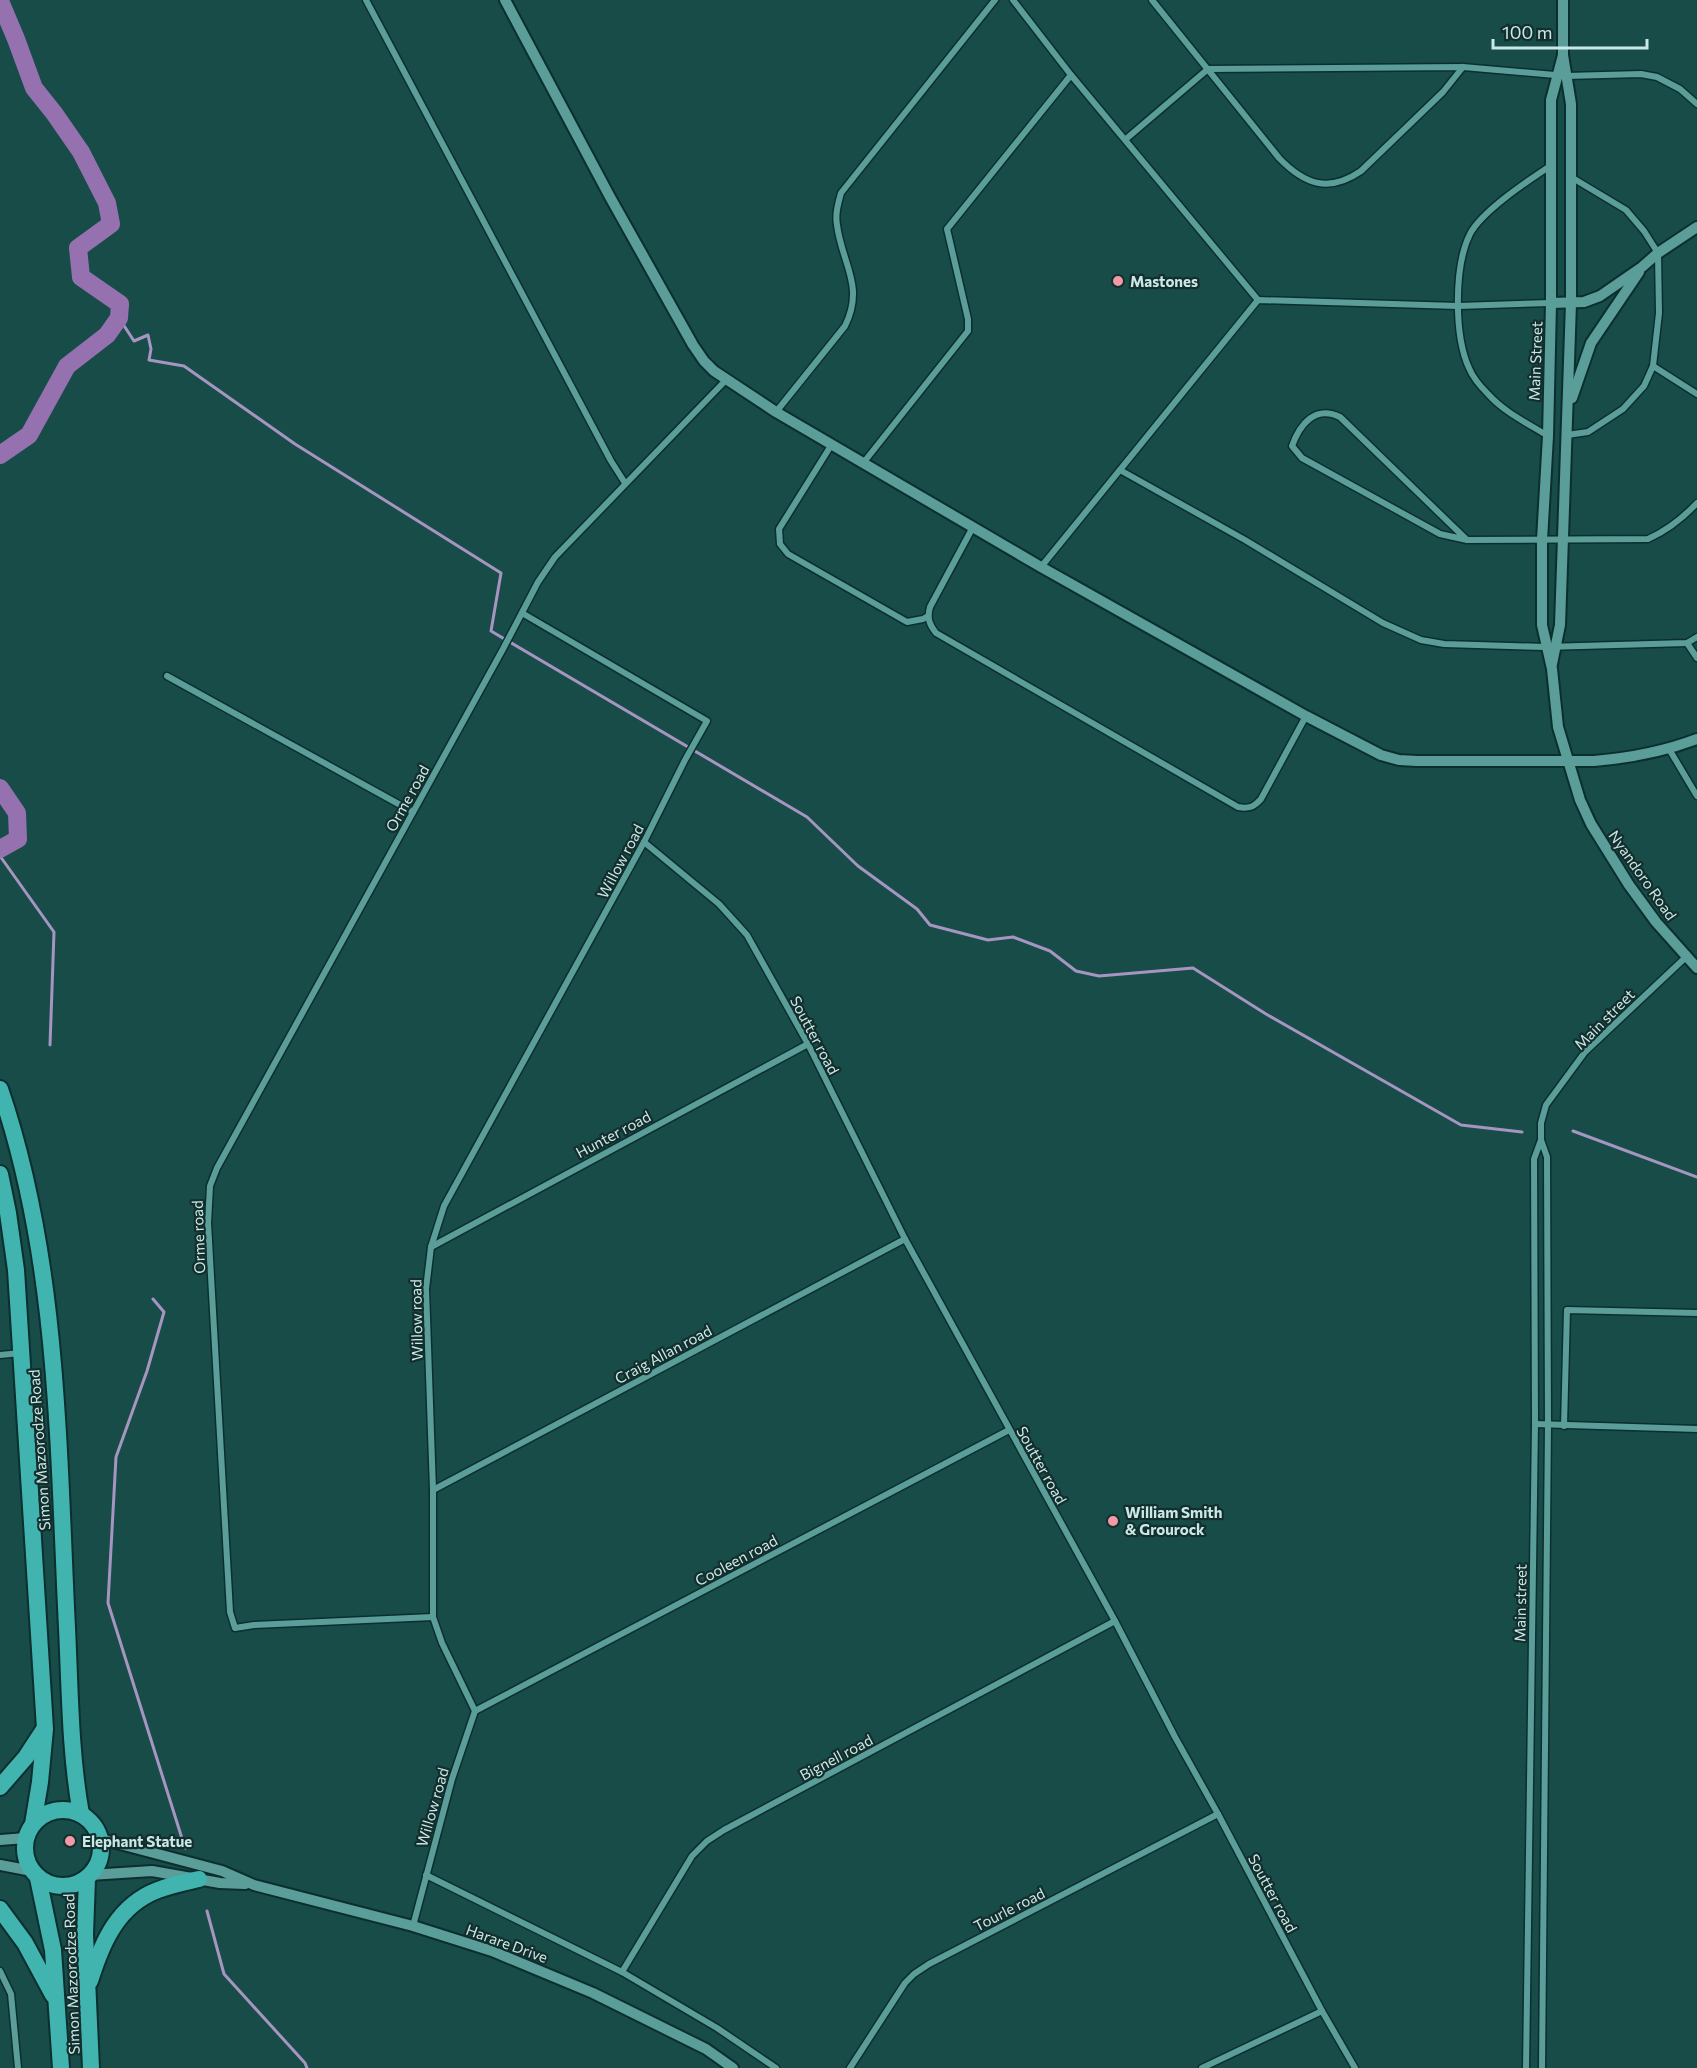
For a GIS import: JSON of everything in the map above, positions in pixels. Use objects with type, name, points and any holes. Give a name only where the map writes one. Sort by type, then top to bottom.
[{"type":"highway","name":"Simon Mazorodze Road","points":[[0,1089],[22,1162],[45,1295],[60,1466],[73,1746],[81,1814]]},
{"type":"highway","name":"Simon Mazorodze Road","points":[[0,1174],[16,1270],[45,1729],[40,1782],[25,1855],[35,1875],[53,1950],[61,2068]]},
{"type":"highway","points":[[0,1787],[26,1757],[45,1729]]},
{"type":"highway","points":[[30,1831],[40,1818],[55,1810],[72,1811],[81,1814],[93,1824],[100,1839]]},
{"type":"highway","name":"Simon Mazorodze Road","points":[[35,1875],[54,1886],[62,1887],[71,1886],[88,1877],[98,1864],[101,1852],[100,1839]]},
{"type":"highway","name":"Simon Mazorodze Road","points":[[88,1877],[85,1934],[91,2068]]},
{"type":"highway","points":[[87,1991],[103,1942],[125,1911],[146,1895],[199,1879]]},
{"type":"highway","points":[[0,1909],[25,1943],[57,2001]]},
{"type":"street","points":[[366,0],[625,483]]},
{"type":"street","points":[[505,0],[610,197],[693,345],[704,361],[726,380],[776,412],[1041,567],[1306,716],[1381,755],[1398,760],[1615,759],[1669,749],[1697,739]]},
{"type":"street","points":[[776,412],[845,326],[851,314],[854,288],[837,225],[836,210],[841,193],[995,0]]},
{"type":"street","points":[[1013,0],[1071,75],[1258,300],[1458,306],[1584,302],[1600,296],[1697,227]]},
{"type":"street","points":[[1152,0],[1279,158],[1292,171],[1313,183],[1333,184],[1349,179],[1361,171],[1443,92],[1463,67]]},
{"type":"street","name":"Main Street","points":[[1550,646],[1560,625],[1569,406],[1571,104],[1562,75],[1563,0]]},
{"type":"street","points":[[1126,139],[1208,69],[1463,67],[1562,75],[1641,74],[1657,77],[1680,89],[1697,104]]},
{"type":"street","points":[[864,462],[968,331],[968,319],[946,229],[1071,75]]},
{"type":"street","name":"Main Street","points":[[1562,75],[1551,100],[1551,303],[1548,436],[1542,540],[1542,625],[1550,646],[1558,727],[1580,800],[1591,824]]},
{"type":"street","points":[[1548,436],[1502,408],[1478,383],[1469,368],[1464,349],[1458,306],[1462,255],[1471,232],[1486,215],[1550,166]]},
{"type":"street","points":[[1567,435],[1588,432],[1623,409],[1644,386],[1653,366],[1659,313],[1658,253],[1644,231],[1626,210],[1571,176]]},
{"type":"street","points":[[1569,406],[1591,343],[1642,267]]},
{"type":"street","points":[[1041,567],[1258,300]]},
{"type":"street","points":[[1653,366],[1697,394]]},
{"type":"street","points":[[522,613],[538,582],[555,557],[726,380]]},
{"type":"street","points":[[1467,540],[1340,417],[1326,412],[1318,413],[1310,418],[1296,434],[1292,446],[1302,458],[1440,534],[1467,540],[1648,539],[1664,532],[1697,503]]},
{"type":"street","points":[[832,444],[779,529],[780,544],[788,554],[907,622],[928,616]]},
{"type":"street","points":[[1120,470],[1245,540],[1383,623],[1421,640],[1444,644],[1550,646],[1687,643],[1697,637]]},
{"type":"street","points":[[973,527],[930,607],[928,616],[930,626],[936,633],[1238,807],[1246,809],[1255,806],[1261,799],[1306,716]]},
{"type":"street","name":"Orme road","points":[[433,1617],[254,1625],[235,1628],[230,1612],[208,1202],[210,1186],[217,1168],[522,613]]},
{"type":"street","name":"Willow road","points":[[413,1926],[452,1779],[475,1711],[442,1643],[433,1617],[433,1490],[426,1289],[431,1246],[444,1206],[644,842],[707,721],[522,613]]},
{"type":"street","points":[[1687,643],[1697,658]]},
{"type":"street","points":[[167,676],[414,812]]},
{"type":"street","points":[[1669,749],[1697,796]]},
{"type":"street","name":"Nyandoro Road","points":[[1591,824],[1629,885],[1656,922],[1697,968]]},
{"type":"street","name":"Soutter road","points":[[644,842],[699,886],[735,920],[747,935],[808,1044],[904,1239],[1115,1621],[1322,2011],[1355,2068]]},
{"type":"street","name":"Main street","points":[[1542,2068],[1548,1425],[1547,1157],[1541,1140],[1541,1123],[1546,1105],[1585,1052],[1686,957]]},
{"type":"street","name":"Hunter road","points":[[431,1246],[808,1044]]},
{"type":"street","name":"Main street","points":[[1526,2068],[1534,1424],[1534,1159],[1541,1140]]},
{"type":"street","name":"Craig Allan road","points":[[433,1490],[904,1239]]},
{"type":"street","points":[[1564,1426],[1567,1311],[1697,1313]]},
{"type":"street","points":[[0,1355],[22,1353]]},
{"type":"street","points":[[1534,1424],[1697,1429]]},
{"type":"street","name":"Cooleen road","points":[[475,1711],[1009,1430]]},
{"type":"street","name":"Bignell road","points":[[622,1972],[684,1869],[707,1841],[1115,1621]]},
{"type":"street","name":"Tourle road","points":[[850,2068],[905,1983],[928,1964],[1218,1814]]},
{"type":"street","points":[[0,1840],[30,1831]]},
{"type":"street","name":"Harare Drive","points":[[100,1839],[222,1871],[254,1885],[413,1926],[492,1951],[593,1993],[706,2049],[733,2068]]},
{"type":"street","points":[[0,1865],[35,1875]]},
{"type":"street","name":"Harare Drive","points":[[88,1877],[138,1871],[220,1883],[254,1885]]},
{"type":"street","points":[[426,1875],[622,1972],[717,2028],[777,2068]]},
{"type":"street","points":[[0,1971],[10,1994],[18,2068]]},
{"type":"street","points":[[1202,2068],[1322,2011]]},
{"type":"waterway","points":[[0,1],[34,88],[81,152],[107,203],[111,224],[78,248],[81,277],[120,304],[119,318],[107,335],[67,366],[29,435],[0,455]]},
{"type":"waterway","points":[[119,318],[134,341],[148,335],[151,349],[149,360],[184,366],[295,444],[501,573],[491,631],[807,817],[858,866],[917,909],[930,925],[988,940],[1013,937],[1050,951],[1076,971],[1099,976],[1193,968],[1266,1014],[1461,1125],[1522,1132]]},
{"type":"waterway","points":[[0,788],[17,813],[18,839],[0,849]]},
{"type":"waterway","points":[[0,856],[54,932],[50,1045]]},
{"type":"waterway","points":[[1573,1131],[1697,1177]]},
{"type":"waterway","points":[[153,1299],[164,1312],[147,1371],[116,1457],[108,1603],[185,1848]]},
{"type":"waterway","points":[[207,1911],[224,1974],[305,2063],[307,2068]]},
{"type":"place","name":"Mastones","points":[[1118,281]]},
{"type":"place","name":"William Smith & Grourock","points":[[1113,1521]]},
{"type":"place","name":"Elephant Statue","points":[[70,1841]]}]
